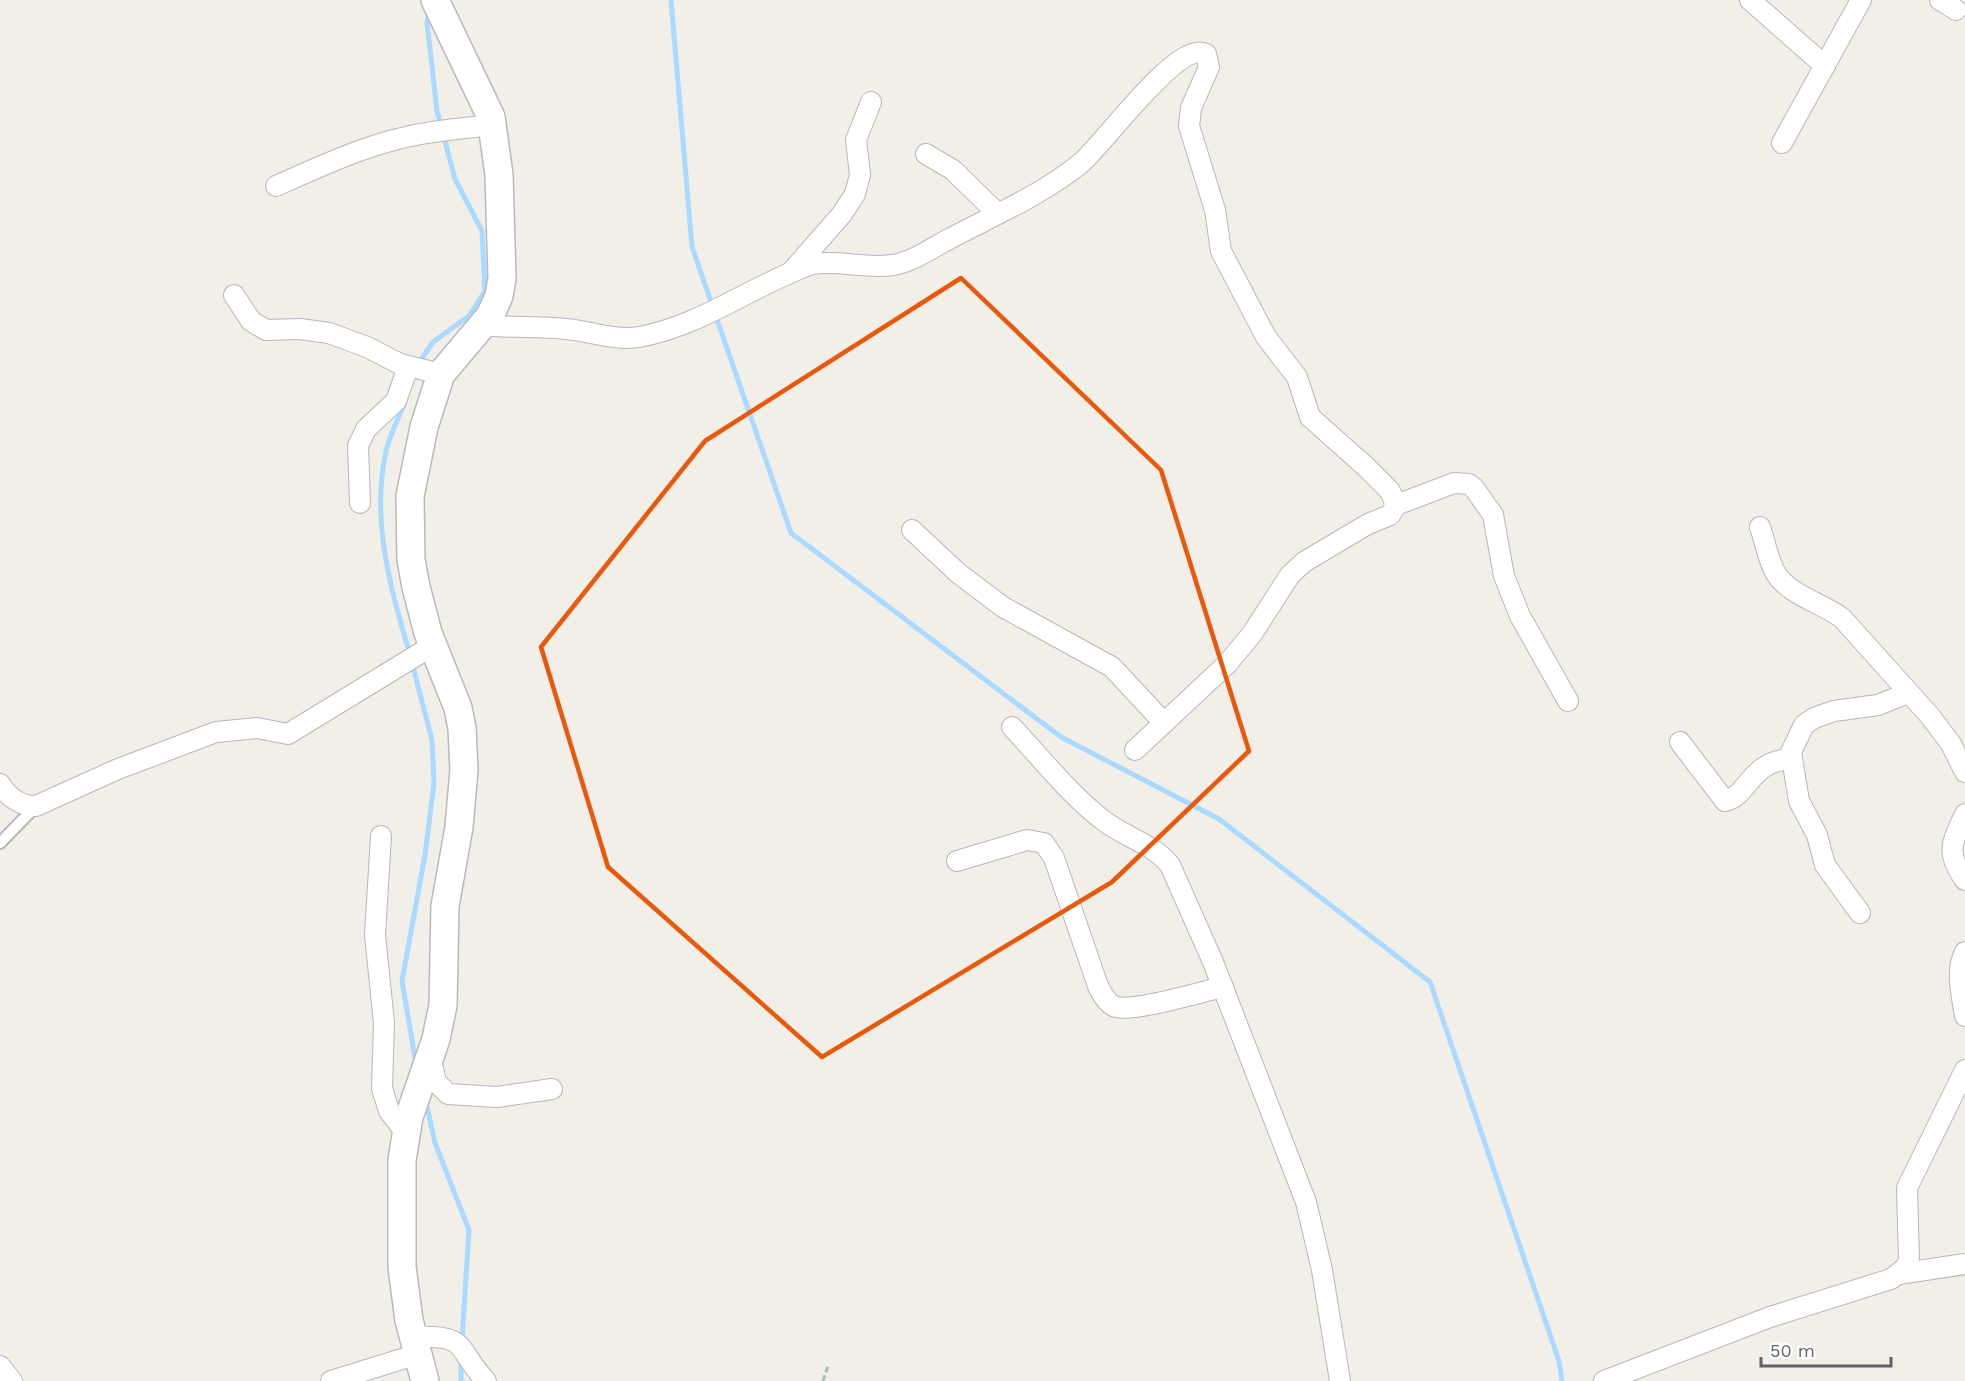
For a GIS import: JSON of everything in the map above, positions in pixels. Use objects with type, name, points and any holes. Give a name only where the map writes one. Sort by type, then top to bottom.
[{"type":"street","points":[[425,1381],[404,1290],[400,1239],[406,1133],[436,1039],[443,1005],[446,906],[459,827],[464,770],[462,728],[458,708],[432,646],[416,586],[409,523],[413,472],[441,374],[454,356],[483,325],[499,296],[502,278],[499,175],[493,125],[485,101],[435,0]]},
{"type":"street","points":[[1750,0],[1825,66]]},
{"type":"street","points":[[1782,143],[1860,0]]},
{"type":"street","points":[[483,325],[566,329],[606,336],[635,337],[676,327],[714,311],[792,271],[825,262],[873,266],[896,265],[997,213],[1080,164],[1178,60],[1196,51],[1206,54],[1209,67],[1191,108],[1189,126],[1215,210],[1221,251],[1266,337],[1297,377],[1310,417],[1390,491],[1396,505]]},
{"type":"street","points":[[792,271],[842,214],[855,194],[860,176],[856,140],[871,102]]},
{"type":"street","points":[[276,186],[376,145],[442,130],[493,125]]},
{"type":"street","points":[[926,154],[953,170],[997,213]]},
{"type":"street","points":[[234,295],[256,326],[266,330],[300,329],[328,333],[408,367],[441,374]]},
{"type":"street","points":[[360,503],[358,446],[360,437],[396,401],[408,367]]},
{"type":"street","points":[[1135,750],[1242,646],[1297,568],[1339,540],[1389,515],[1396,505],[1445,485],[1463,483],[1474,488],[1493,515],[1504,576],[1520,615],[1568,701]]},
{"type":"street","points":[[1760,527],[1772,564],[1784,584],[1842,618],[1930,716],[1951,744],[1965,772]]},
{"type":"street","points":[[912,530],[958,573],[1003,607],[1033,626],[1102,660],[1164,723]]},
{"type":"street","points":[[0,784],[17,801],[28,806],[36,806],[118,769],[216,732],[238,728],[257,728],[283,734],[294,732],[432,646]]},
{"type":"street","points":[[1860,913],[1825,865],[1817,835],[1801,808],[1791,759],[1797,738],[1804,725],[1814,718],[1834,711],[1878,705],[1908,693]]},
{"type":"street","points":[[1012,728],[1085,805],[1106,823],[1159,853],[1170,865],[1223,987],[1306,1202],[1322,1270],[1340,1381]]},
{"type":"street","points":[[1680,742],[1725,801],[1766,764],[1791,759]]},
{"type":"street","points":[[1965,814],[1951,849],[1955,866],[1965,880]]},
{"type":"street","points":[[381,836],[375,935],[384,1023],[382,1088],[389,1111],[406,1133]]},
{"type":"street","points":[[957,861],[1027,840],[1044,843],[1054,858],[1098,986],[1106,1000],[1115,1006],[1145,1005],[1223,987]]},
{"type":"street","points":[[1965,952],[1960,961],[1960,972],[1965,1016]]},
{"type":"street","points":[[430,1054],[436,1082],[448,1094],[497,1097],[552,1089]]},
{"type":"street","points":[[1604,1381],[1770,1317],[1891,1279],[1899,1274],[1905,1268],[1910,1253],[1907,1188],[1965,1070]]},
{"type":"street","points":[[1899,1274],[1965,1264]]},
{"type":"street","points":[[331,1381],[416,1346],[447,1339],[461,1345],[486,1381]]},
{"type":"street","points":[[0,1366],[12,1381]]},
{"type":"lane","points":[[0,843],[36,806]]},
{"type":"path","points":[[823,1381],[828,1366]]},
{"type":"highlighted area","points":[[961,278],[1161,470],[1249,751],[1112,882],[822,1057],[608,867],[541,647],[705,441]]},
{"type":"waterway","points":[[671,0],[692,247],[791,533],[1061,737],[1219,819],[1430,982],[1559,1361],[1562,1381]]},
{"type":"waterway","points":[[418,364],[433,342],[469,316],[485,291],[482,231],[455,179],[437,111],[427,23],[429,12]]},
{"type":"waterway","points":[[404,404],[386,451],[381,502],[385,554],[410,654]]},
{"type":"waterway","points":[[412,663],[432,740],[434,783],[425,855],[402,981],[416,1064]]},
{"type":"waterway","points":[[426,1102],[435,1143],[469,1230],[462,1340]]},
{"type":"waterway","points":[[461,1359],[461,1381]]}]
